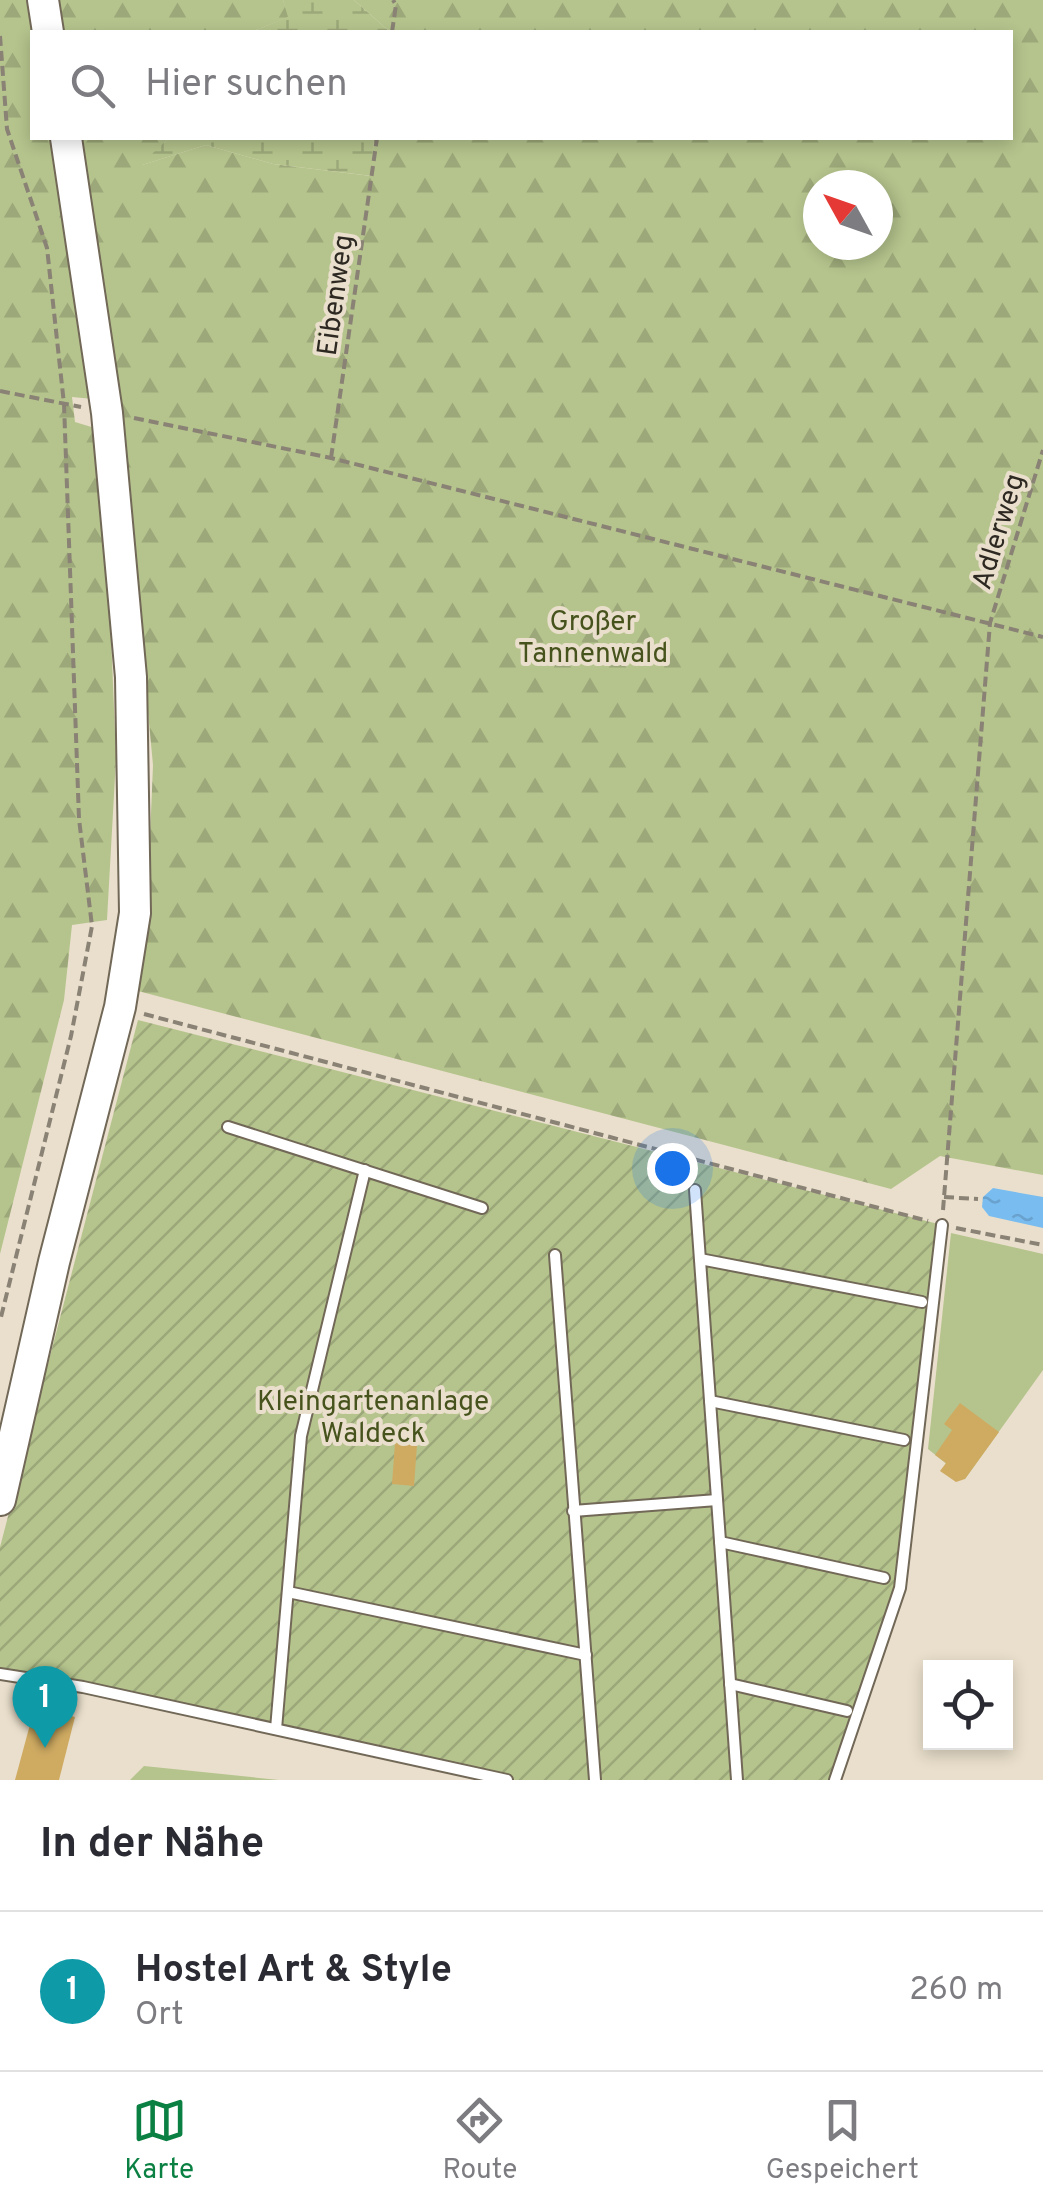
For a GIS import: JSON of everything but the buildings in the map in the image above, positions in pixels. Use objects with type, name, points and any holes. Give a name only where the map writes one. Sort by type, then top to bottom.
[{"type":"main road","points":[[43,0],[48,30]]},
{"type":"main road","points":[[0,1500],[54,1262],[120,1007],[135,913],[131,696],[106,413],[66,140]]},
{"type":"lane","points":[[228,1126],[482,1208]]},
{"type":"lane","points":[[276,1729],[302,1436],[365,1170]]},
{"type":"lane","points":[[694,1190],[737,1780]]},
{"type":"lane","points":[[835,1780],[900,1588],[942,1225]]},
{"type":"lane","points":[[554,1254],[596,1780]]},
{"type":"lane","points":[[700,1260],[922,1302]]},
{"type":"lane","points":[[710,1401],[904,1440]]},
{"type":"lane","points":[[573,1511],[717,1500]]},
{"type":"lane","points":[[720,1542],[884,1578]]},
{"type":"lane","points":[[288,1592],[586,1654]]},
{"type":"lane","points":[[0,1674],[83,1687],[507,1780]]},
{"type":"lane","points":[[730,1684],[847,1711]]},
{"type":"path","points":[[392,30],[394,0]]},
{"type":"path","points":[[0,36],[7,130],[47,248],[64,404],[79,819],[92,926],[71,1036],[0,1321]]},
{"type":"path","name":"Eibenweg","points":[[332,458],[377,140]]},
{"type":"path","points":[[0,391],[332,458],[1043,638]]},
{"type":"path","name":"Adlerweg","points":[[942,1225],[990,623],[1043,450]]},
{"type":"path","points":[[120,1007],[942,1225],[1043,1245]]},
{"type":"path","points":[[944,1198],[978,1199]]},
{"type":"green space","points":[[0,0],[28,0],[33,30],[30,140],[51,140],[93,399],[72,397],[75,422],[98,429],[116,759],[107,920],[72,925],[64,1000],[0,1254]]},
{"type":"green space","points":[[56,0],[283,0],[289,17],[256,30],[61,30]]},
{"type":"green space","points":[[283,0],[354,0],[388,30],[256,30],[288,17]]},
{"type":"green space","name":"Großer Tannenwald","points":[[354,0],[1043,0],[1043,1175],[940,1156],[891,1189],[138,991],[146,936],[153,765],[121,426],[79,140],[167,140],[142,165],[206,145],[273,164],[371,176],[374,140],[1013,140],[1013,30],[388,30]]},
{"type":"green space","points":[[167,140],[374,140],[372,176],[273,164],[206,145],[139,166]]},
{"type":"green space","name":"Kleingartenanlage Waldeck","points":[[138,1020],[942,1225],[900,1588],[834,1780],[507,1780],[0,1673],[0,1547]]},
{"type":"green space","points":[[951,1233],[1043,1254],[1043,1370],[965,1479],[928,1449]]},
{"type":"green space","points":[[144,1766],[279,1780],[130,1780]]},
{"type":"water","points":[[993,1188],[1043,1197],[1043,1228],[989,1216],[982,1207],[983,1197]]},
{"type":"place","name":"Hostel Art & Style","points":[[45,1748]]}]
